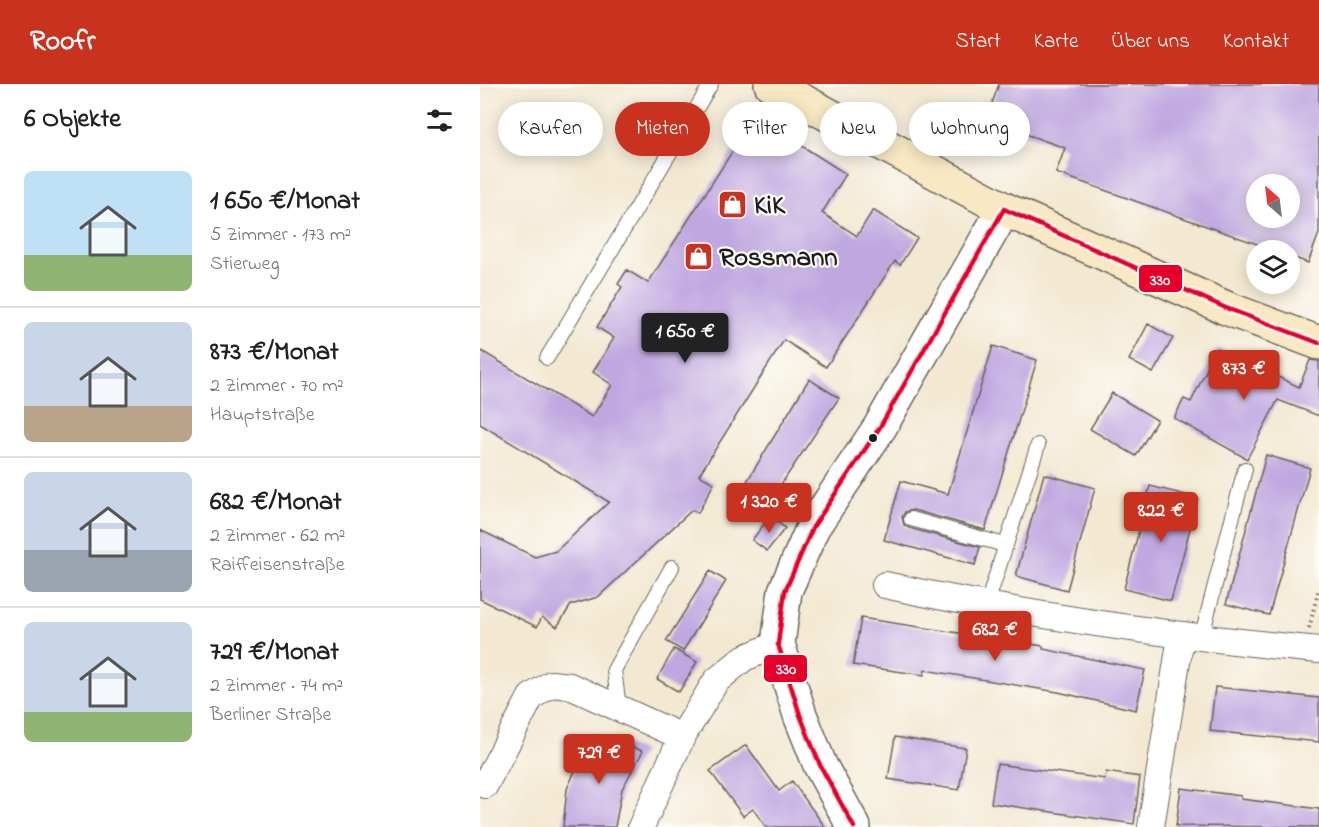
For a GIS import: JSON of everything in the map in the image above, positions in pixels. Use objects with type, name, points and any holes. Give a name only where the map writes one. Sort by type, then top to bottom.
[{"type":"main road","points":[[771,84],[1004,209],[1227,308],[1319,343]]},
{"type":"street","points":[[854,827],[816,755],[800,716],[778,645],[785,591],[813,527],[880,427],[1004,209]]},
{"type":"street","points":[[885,585],[986,607],[1191,637],[1312,650]]},
{"type":"street","points":[[1151,827],[1191,637]]},
{"type":"street","points":[[641,827],[682,737],[716,681],[744,658],[778,645]]},
{"type":"street","points":[[484,785],[531,697],[551,684],[570,686],[682,737]]},
{"type":"lane","points":[[547,358],[711,84]]},
{"type":"lane","points":[[986,607],[1038,445]]},
{"type":"lane","points":[[1191,637],[1245,469]]},
{"type":"lane","points":[[911,519],[1005,545]]},
{"type":"lane","points":[[619,707],[614,670],[672,567]]},
{"type":"path","points":[[1312,650],[1319,588]]},
{"type":"building","points":[[999,84],[1319,84],[1319,233],[1308,263],[1300,260],[1300,240],[1246,240],[1056,173],[1065,148],[1030,136],[1030,102],[992,102]]},
{"type":"building","points":[[808,150],[846,174],[822,213],[857,236],[873,210],[917,238],[900,265],[895,261],[826,367],[784,340],[699,475],[714,483],[698,513],[692,510],[598,597],[571,605],[557,627],[542,617],[537,627],[480,599],[480,530],[535,557],[556,551],[609,502],[480,424],[480,350],[592,417],[612,385],[593,372],[614,338],[597,327],[622,287],[618,284],[627,270],[648,283],[729,156],[808,156]]},
{"type":"building","points":[[1148,324],[1173,338],[1153,373],[1129,360]]},
{"type":"building","points":[[993,346],[1037,360],[985,530],[913,510],[905,512],[902,517],[904,525],[909,528],[980,547],[975,565],[884,540],[901,481],[948,494]]},
{"type":"building","points":[[1217,348],[1299,387],[1310,360],[1319,361],[1319,416],[1278,400],[1247,459],[1174,418],[1184,399],[1191,402]]},
{"type":"building","points":[[809,379],[839,398],[766,507],[741,491]]},
{"type":"building","points":[[1112,393],[1157,420],[1136,456],[1090,429]]},
{"type":"building","points":[[1266,455],[1310,468],[1269,615],[1226,604]]},
{"type":"building","points":[[1044,474],[1095,488],[1067,590],[1016,576]]},
{"type":"building","points":[[1150,486],[1198,498],[1171,601],[1124,589]]},
{"type":"building","points":[[770,516],[785,528],[767,551],[752,540]]},
{"type":"building","points":[[710,571],[726,581],[683,651],[666,641]]},
{"type":"building","points":[[861,618],[1043,646],[1043,649],[1145,670],[1136,710],[1058,692],[925,670],[924,675],[853,665]]},
{"type":"building","points":[[674,649],[697,662],[679,692],[657,679]]},
{"type":"building","points":[[1215,687],[1319,698],[1319,742],[1210,731]]},
{"type":"building","points":[[598,735],[643,751],[622,789],[615,827],[563,827],[567,789],[584,751],[592,753]]},
{"type":"building","points":[[895,737],[966,748],[959,790],[888,779]]},
{"type":"building","points":[[746,745],[779,791],[792,781],[825,827],[766,827],[753,809],[743,816],[710,771]]},
{"type":"building","points":[[997,764],[1105,779],[1106,772],[1140,777],[1134,824],[991,803]]},
{"type":"building","points":[[1181,788],[1241,796],[1241,799],[1319,809],[1319,827],[1176,826]]},
{"type":"transit line","name":"330","points":[[1004,209],[1226,308],[1319,343]]},
{"type":"transit line","name":"330","points":[[854,827],[820,765],[800,715],[778,644],[785,591],[813,527],[880,427],[1004,209]]},
{"type":"place","name":"KiK","points":[[733,204]]},
{"type":"place","name":"Rossmann","points":[[698,256]]}]
